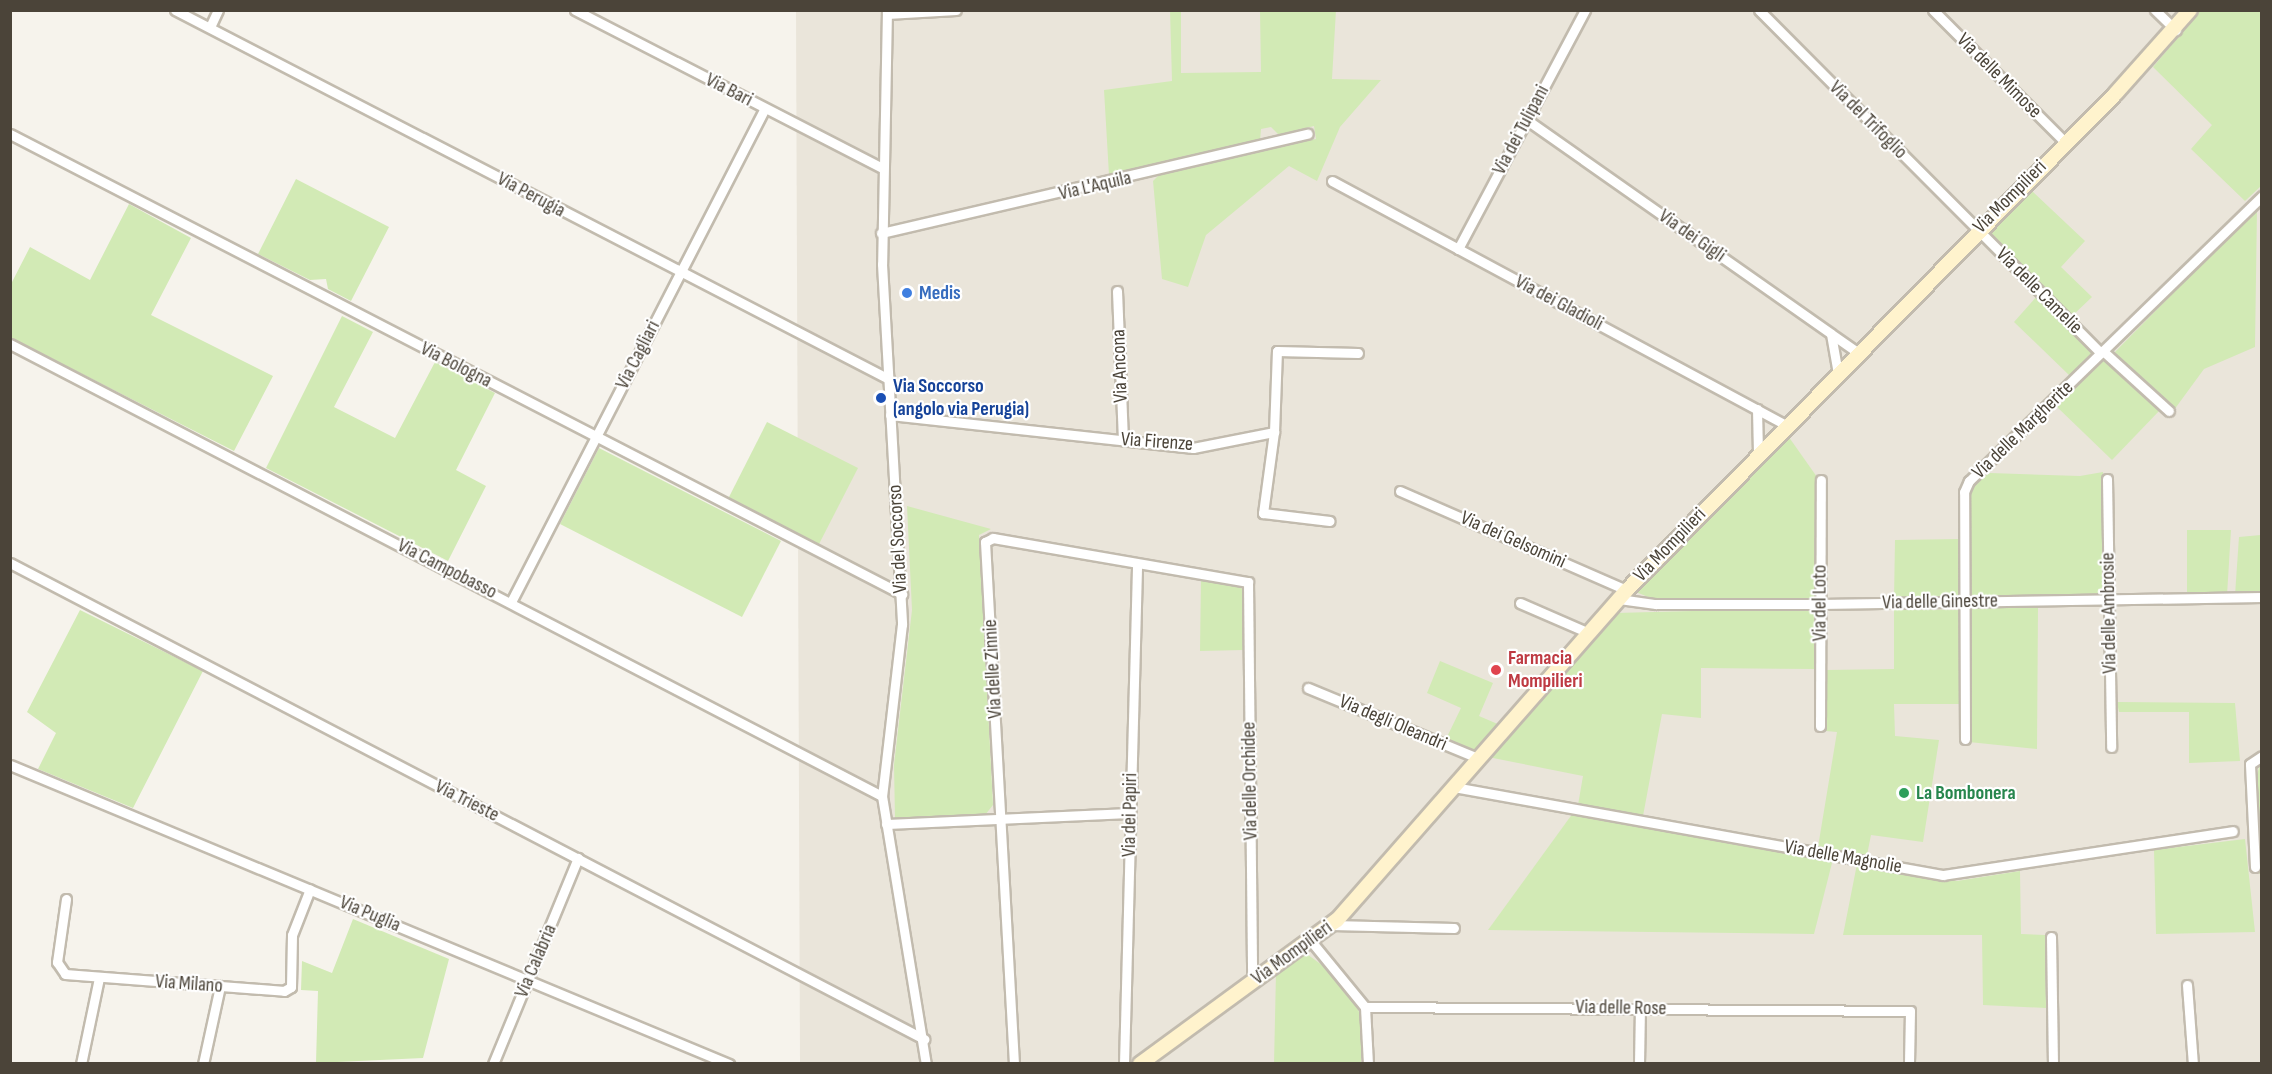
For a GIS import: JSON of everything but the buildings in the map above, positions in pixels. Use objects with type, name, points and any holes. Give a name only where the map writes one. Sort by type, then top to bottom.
[{"type":"street","name":"Via Perugia","points":[[175,10],[889,379]]},
{"type":"street","points":[[210,27],[218,10]]},
{"type":"street","name":"Via Bari","points":[[575,10],[884,168]]},
{"type":"street","points":[[887,12],[956,10]]},
{"type":"street","name":"Via dei Tulipani","points":[[1458,249],[1585,10]]},
{"type":"street","name":"Via del Trifoglio","points":[[1759,10],[1978,229]]},
{"type":"street","name":"Via delle Mimose","points":[[1933,10],[2064,141]]},
{"type":"street","points":[[2155,10],[2176,30]]},
{"type":"street","name":"Via Mompilieri","points":[[1140,1064],[1332,925],[1623,594],[1857,352],[2176,30],[2190,10]]},
{"type":"street","name":"Via del Soccorso","points":[[887,12],[881,233],[902,594],[882,796],[924,1038],[926,1064]]},
{"type":"street","name":"Via Cagliari","points":[[511,602],[765,108]]},
{"type":"street","name":"Via dei Gigli","points":[[1527,120],[1857,352]]},
{"type":"street","name":"Via Bologna","points":[[10,134],[902,594]]},
{"type":"street","name":"Via L'Aquila","points":[[881,233],[1308,134]]},
{"type":"street","name":"Via dei Gladioli","points":[[1332,182],[1786,425]]},
{"type":"street","name":"Via delle Margherite","points":[[1965,739],[1964,492],[1969,481],[2262,196]]},
{"type":"street","name":"Via delle Camelie","points":[[1978,229],[2102,352],[2169,411]]},
{"type":"street","name":"Via Ancona","points":[[1117,291],[1123,440]]},
{"type":"street","points":[[1832,334],[1838,372]]},
{"type":"street","name":"Via Campobasso","points":[[10,344],[882,796]]},
{"type":"street","points":[[1330,521],[1263,513],[1274,432],[1277,351],[1358,353]]},
{"type":"street","points":[[1757,409],[1758,453]]},
{"type":"street","name":"Via Firenze","points":[[890,415],[1193,448],[1274,432]]},
{"type":"street","name":"Via delle Ambrosie","points":[[2107,478],[2111,747]]},
{"type":"street","name":"Via del Loto","points":[[1820,726],[1821,480]]},
{"type":"street","name":"Via dei Gelsomini","points":[[1400,491],[1623,594]]},
{"type":"street","name":"Via delle Zinnie","points":[[1014,1064],[985,542],[993,538],[1137,566],[1248,582]]},
{"type":"street","name":"Via Trieste","points":[[10,563],[924,1038]]},
{"type":"street","name":"Via dei Papiri","points":[[1124,1064],[1137,566]]},
{"type":"street","name":"Via delle Orchidee","points":[[1248,582],[1252,981]]},
{"type":"street","name":"Via delle Ginestre","points":[[1623,594],[1656,604],[2109,601],[2262,597]]},
{"type":"street","points":[[1520,603],[1589,633]]},
{"type":"street","name":"Via degli Oleandri","points":[[1308,688],[1479,758]]},
{"type":"street","points":[[2256,867],[2250,764],[2262,756]]},
{"type":"street","name":"Via Puglia","points":[[10,765],[729,1064]]},
{"type":"street","name":"Via delle Magnolie","points":[[1454,786],[1943,875],[2233,831]]},
{"type":"street","points":[[886,824],[1130,813]]},
{"type":"street","name":"Via Calabria","points":[[493,1064],[578,858]]},
{"type":"street","name":"Via Milano","points":[[66,899],[58,970],[99,978],[284,991],[291,987],[292,935],[310,889]]},
{"type":"street","points":[[1332,925],[1454,928]]},
{"type":"street","points":[[2051,937],[2053,1064]]},
{"type":"street","points":[[1311,941],[1365,1006],[1368,1064]]},
{"type":"street","points":[[81,1064],[99,978]]},
{"type":"street","points":[[2187,985],[2193,1064]]},
{"type":"street","points":[[203,1064],[220,986]]},
{"type":"street","name":"Via delle Rose","points":[[1365,1006],[1910,1011],[1909,1064]]},
{"type":"street","points":[[1639,1064],[1640,1008]]},
{"type":"shaded area","points":[[796,11],[2261,11],[2261,1063],[800,1063]]},
{"type":"green space","points":[[1170,10],[1181,11],[1181,73],[1261,72],[1260,11],[1336,10],[1332,79],[1381,80],[1340,127],[1317,181],[1289,166],[1206,235],[1188,287],[1162,279],[1153,181],[1159,175],[1200,162],[1316,139],[1314,126],[1279,135],[1271,127],[1261,129],[1260,141],[1109,175],[1104,90],[1172,81]]},
{"type":"green space","points":[[2200,11],[2261,11],[2261,186],[2245,201],[2191,149],[2212,125],[2153,67]]},
{"type":"green space","points":[[296,179],[389,227],[351,301],[328,289],[326,279],[310,280],[258,254]]},
{"type":"green space","points":[[2031,190],[2085,241],[2061,267],[2092,297],[2071,317],[1989,231]]},
{"type":"green space","points":[[129,204],[191,238],[151,315],[273,376],[234,451],[11,338],[11,284],[30,247],[90,280]]},
{"type":"green space","points":[[2257,208],[2255,347],[2204,369],[2174,410],[2114,353]]},
{"type":"green space","points":[[2037,296],[2093,353],[2070,376],[2014,322]]},
{"type":"green space","points":[[342,316],[373,332],[334,407],[395,438],[435,362],[495,393],[456,470],[486,486],[448,561],[266,468]]},
{"type":"green space","points":[[2104,356],[2161,409],[2112,460],[2056,406]]},
{"type":"green space","points":[[767,422],[858,468],[818,546],[728,499]]},
{"type":"green space","points":[[1786,433],[1817,477],[1815,599],[1653,599],[1636,592]]},
{"type":"green space","points":[[599,448],[781,541],[742,617],[560,524]]},
{"type":"green space","points":[[2103,472],[2105,597],[1969,597],[1969,491],[1976,480],[1990,473],[2080,476]]},
{"type":"green space","points":[[907,506],[991,529],[979,535],[993,805],[985,815],[895,819],[894,765],[912,610]]},
{"type":"green space","points":[[2187,530],[2231,530],[2227,595],[2187,595]]},
{"type":"green space","points":[[2261,535],[2261,593],[2235,595],[2239,537]]},
{"type":"green space","points":[[1959,539],[1960,598],[1894,599],[1895,540]]},
{"type":"green space","points":[[1201,579],[1239,584],[1242,589],[1243,650],[1200,651]]},
{"type":"green space","points":[[1810,608],[1817,616],[1816,669],[1701,668],[1701,718],[1662,714],[1643,816],[1578,805],[1583,776],[1488,757],[1615,613]]},
{"type":"green space","points":[[1969,608],[2038,608],[2037,749],[1969,742]]},
{"type":"green space","points":[[1894,609],[1959,610],[1959,704],[1894,704],[1895,736],[1939,740],[1923,842],[1871,835],[1867,855],[1818,847],[1837,732],[1826,731],[1826,670],[1894,669]]},
{"type":"green space","points":[[80,610],[203,671],[133,808],[38,769],[56,733],[27,712]]},
{"type":"green space","points":[[1440,661],[1493,683],[1479,716],[1500,725],[1477,753],[1446,739],[1461,708],[1427,693]]},
{"type":"green space","points":[[2117,702],[2235,703],[2240,761],[2189,763],[2189,712],[2119,712]]},
{"type":"green space","points":[[2261,761],[2261,874],[2259,874],[2254,785]]},
{"type":"green space","points":[[1573,813],[1833,859],[1814,934],[1488,930]]},
{"type":"green space","points":[[2245,839],[2255,932],[2156,934],[2154,850]]},
{"type":"green space","points":[[1857,864],[1957,881],[2020,871],[2021,934],[2045,935],[2046,1008],[1983,1005],[1982,935],[1843,935]]},
{"type":"green space","points":[[353,919],[449,959],[423,1058],[316,1063],[318,991],[301,990],[302,961],[332,973]]},
{"type":"green space","points":[[1304,952],[1333,973],[1356,1004],[1362,1020],[1361,1063],[1274,1064],[1276,973]]},
{"type":"place","name":"Medis","points":[[907,293]]},
{"type":"place","name":"Via Soccorso (angolo via Perugia)","points":[[881,398]]},
{"type":"place","name":"Farmacia Mompilieri","points":[[1496,670]]},
{"type":"place","name":"La Bombonera","points":[[1904,793]]}]
